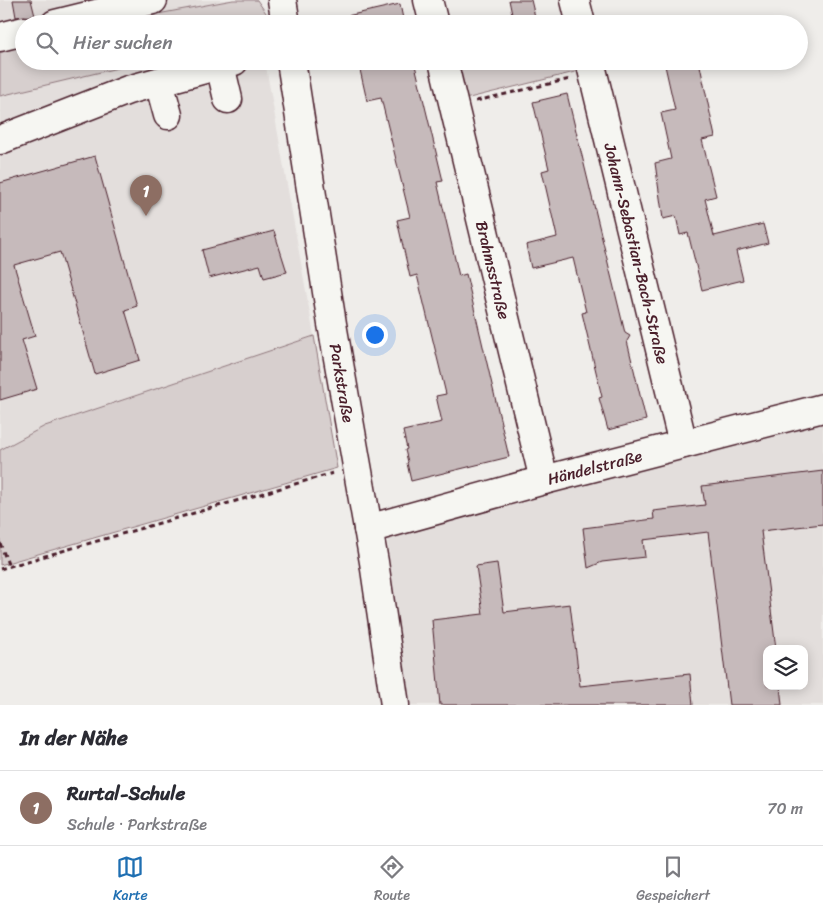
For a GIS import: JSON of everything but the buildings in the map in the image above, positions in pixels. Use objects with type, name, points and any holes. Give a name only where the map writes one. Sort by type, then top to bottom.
[{"type":"street","points":[[428,0],[432,15]]},
{"type":"street","points":[[575,0],[579,15]]},
{"type":"street","points":[[89,15],[143,1]]},
{"type":"street","points":[[0,37],[15,33]]},
{"type":"street","points":[[0,140],[128,90],[202,70]]},
{"type":"street","points":[[227,70],[228,99]]},
{"type":"street","name":"Parkstraße","points":[[292,70],[332,324],[368,528],[395,705]]},
{"type":"street","name":"Brahmsstraße","points":[[445,70],[544,480]]},
{"type":"street","name":"Johann-Sebastian-Bach-Straße","points":[[593,70],[683,444]]},
{"type":"street","points":[[159,82],[168,116]]},
{"type":"street","name":"Händelstraße","points":[[368,528],[544,480],[823,408]]},
{"type":"path","points":[[454,106],[581,70]]},
{"type":"path","points":[[0,570],[357,466]]},
{"type":"path","points":[[0,543],[9,567]]},
{"type":"shaded area","points":[[0,0],[233,0],[152,15],[15,15],[15,47],[0,51]]},
{"type":"shaded area","points":[[233,0],[257,0],[267,15],[152,15]]},
{"type":"shaded area","points":[[15,47],[15,70],[109,70],[0,96],[0,51]]},
{"type":"shaded area","points":[[109,70],[267,70],[314,336],[45,426],[0,450],[0,96]]},
{"type":"shaded area","points":[[457,70],[579,70],[579,71],[465,99]]},
{"type":"shaded area","points":[[314,336],[337,468],[0,565],[0,450],[45,426]]},
{"type":"shaded area","points":[[823,419],[823,705],[405,705],[387,537]]},
{"type":"place","name":"Rurtal-Schule","points":[[146,216]]}]
